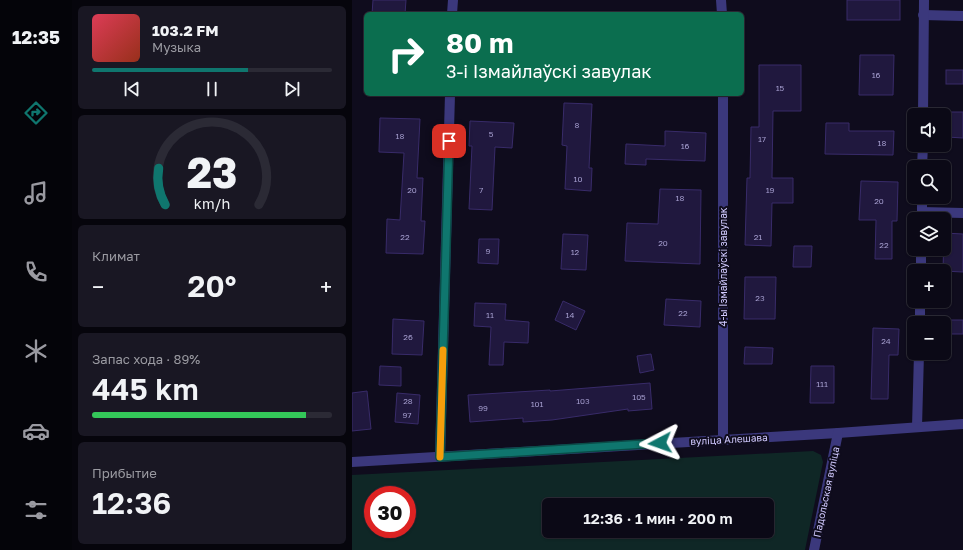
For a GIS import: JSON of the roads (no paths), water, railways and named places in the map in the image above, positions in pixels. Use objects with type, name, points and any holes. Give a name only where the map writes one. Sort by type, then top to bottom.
[{"type":"street","points":[[452,12],[453,0]]},
{"type":"street","points":[[721,0],[722,12]]},
{"type":"street","points":[[923,108],[924,0]]},
{"type":"street","points":[[923,15],[963,16]]},
{"type":"street","points":[[440,457],[450,96]]},
{"type":"street","name":"4-ы Ізмайлаўскі завулак","points":[[722,439],[724,96]]},
{"type":"street","points":[[951,213],[963,212]]},
{"type":"street","points":[[917,427],[919,360]]},
{"type":"street","name":"вуліца Алешава","points":[[352,462],[838,433],[963,424]]},
{"type":"street","name":"Падольская вуліца","points":[[814,550],[838,433]]}]
